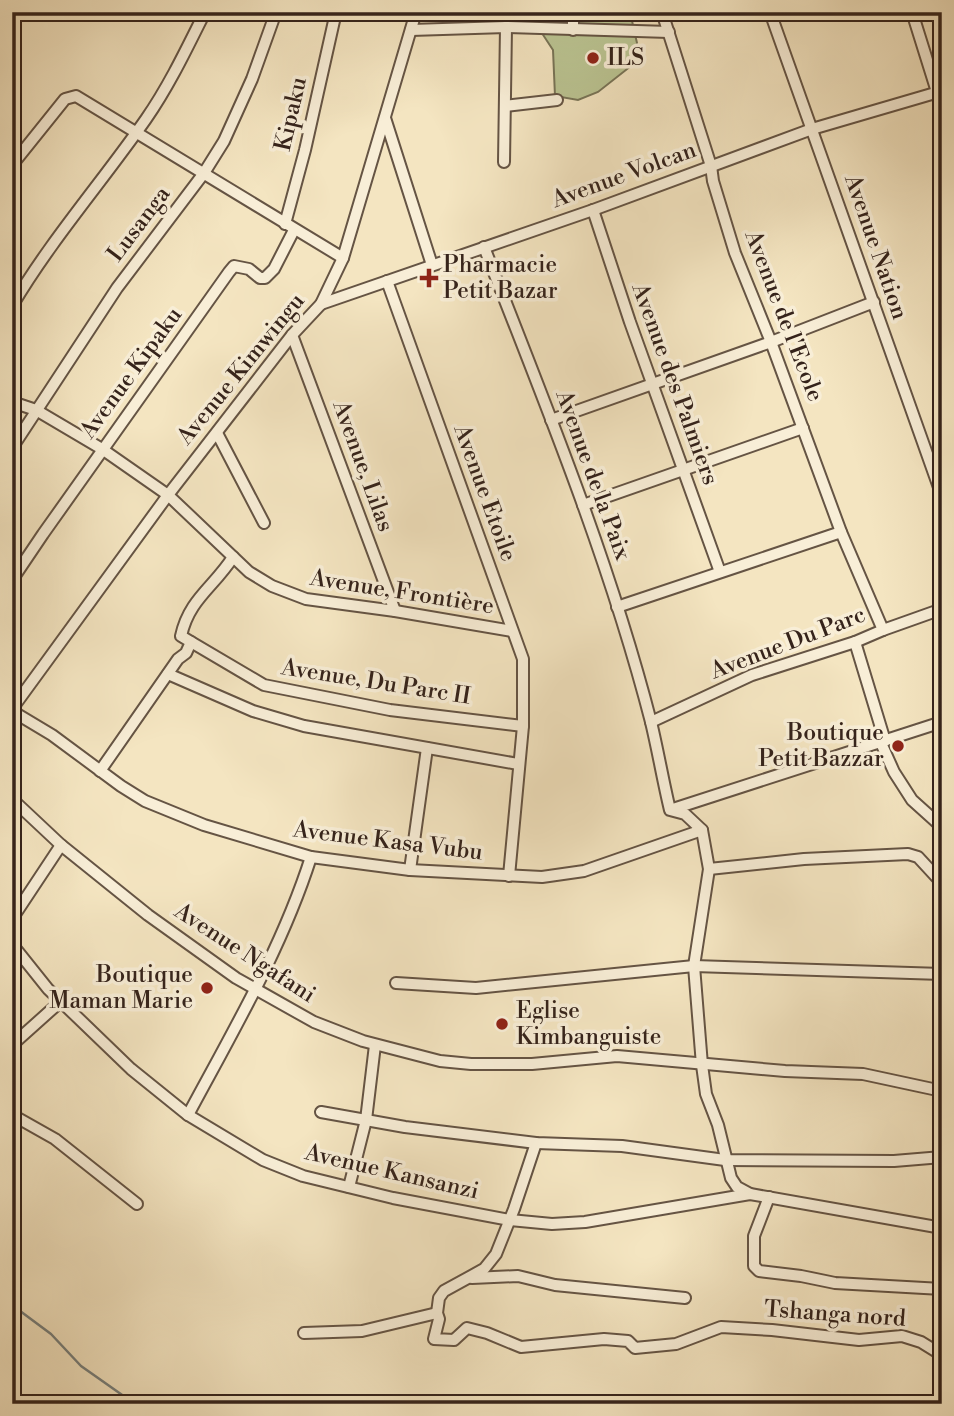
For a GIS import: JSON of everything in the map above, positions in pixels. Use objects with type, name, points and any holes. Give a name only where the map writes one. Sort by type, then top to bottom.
[{"type":"street","points":[[12,306],[137,132],[165,88],[205,12]]},
{"type":"street","name":"Lusanga","points":[[12,449],[117,288],[204,173],[233,123],[276,12]]},
{"type":"street","name":"Kipaku","points":[[289,227],[336,12]]},
{"type":"street","name":"Avenue Kimwingu","points":[[12,710],[168,495],[292,335],[321,304],[343,258],[416,12]]},
{"type":"street","points":[[573,12],[573,30]]},
{"type":"street","name":"Avenue de l'Ecole","points":[[662,12],[711,166],[735,253],[841,532],[883,630]]},
{"type":"street","name":"Avenue Nation","points":[[770,12],[942,496]]},
{"type":"street","points":[[912,12],[939,92]]},
{"type":"street","points":[[411,30],[506,27],[669,33]]},
{"type":"street","points":[[504,162],[506,27]]},
{"type":"street","name":"Avenue Volcan","points":[[321,304],[593,210],[812,128],[939,92]]},
{"type":"street","points":[[12,165],[60,105],[70,96],[84,98],[343,258]]},
{"type":"street","points":[[505,106],[557,100]]},
{"type":"street","points":[[385,116],[432,265]]},
{"type":"street","name":"Avenue des Palmiers","points":[[593,210],[720,572]]},
{"type":"street","name":"Avenue Kipaku","points":[[12,580],[229,272],[234,266],[249,269],[260,278],[265,278],[274,269],[289,227]]},
{"type":"street","name":"Avenue de la Paix","points":[[484,247],[583,505],[617,607],[651,722],[670,810]]},
{"type":"street","name":"Avenue Etoile","points":[[387,281],[523,659],[523,726],[509,876]]},
{"type":"street","points":[[551,420],[771,342],[874,302]]},
{"type":"street","name":"Avenue, Lilas","points":[[292,335],[395,611]]},
{"type":"street","name":"Avenue, Frontière","points":[[12,402],[37,410],[102,449],[168,495],[249,572],[272,586],[306,600],[395,611],[512,631]]},
{"type":"street","points":[[583,505],[682,468],[803,428]]},
{"type":"street","points":[[216,433],[264,523]]},
{"type":"street","points":[[617,607],[841,532]]},
{"type":"street","points":[[100,771],[178,659],[186,653],[191,642],[181,636],[194,601],[220,576],[233,557]]},
{"type":"street","name":"Avenue Du Parc","points":[[651,722],[752,675],[855,642],[942,609]]},
{"type":"street","name":"Avenue, Du Parc II","points":[[191,642],[264,685],[390,710],[523,726]]},
{"type":"street","points":[[855,642],[894,772],[912,800],[942,827]]},
{"type":"street","points":[[168,674],[253,711],[304,726],[518,764]]},
{"type":"street","name":"Avenue Kasa Vubu","points":[[12,710],[145,801],[204,825],[311,857],[410,870],[542,877],[584,871],[702,830]]},
{"type":"street","points":[[670,810],[942,722]]},
{"type":"street","points":[[410,870],[427,748]]},
{"type":"street","name":"Avenue Ngafani","points":[[12,799],[61,845],[148,915],[255,990],[314,1022],[375,1045],[440,1061],[471,1065],[533,1064],[617,1056],[702,1065],[863,1074],[942,1091]]},
{"type":"street","points":[[670,810],[685,814],[702,830],[709,869],[694,966],[702,1065],[706,1094],[718,1125],[733,1184],[750,1194]]},
{"type":"street","points":[[12,919],[61,845]]},
{"type":"street","points":[[709,869],[804,859],[908,854],[918,857],[940,876]]},
{"type":"street","points":[[188,1115],[255,990],[298,898],[311,857]]},
{"type":"street","name":"Avenue Kansanzi","points":[[12,944],[60,1002],[131,1069],[188,1115],[263,1160],[303,1176],[393,1198],[510,1220],[552,1224],[586,1222],[750,1194],[942,1228]]},
{"type":"street","points":[[396,983],[476,988],[694,966],[942,974]]},
{"type":"street","points":[[12,1045],[60,1002]]},
{"type":"street","points":[[349,1187],[366,1120],[375,1045]]},
{"type":"street","points":[[12,1112],[16,1117],[55,1139],[138,1204]]},
{"type":"street","points":[[321,1112],[405,1128],[536,1143],[622,1146],[725,1160],[894,1161],[942,1157]]},
{"type":"street","points":[[304,1333],[362,1331],[437,1312],[439,1298],[444,1291],[484,1269],[495,1254],[510,1220],[536,1143]]},
{"type":"street","points":[[769,1197],[754,1236],[754,1266],[759,1271],[835,1283],[942,1289]]},
{"type":"street","points":[[471,1278],[518,1276],[555,1285],[685,1298]]},
{"type":"street","name":"Tshanga nord","points":[[437,1312],[439,1319],[434,1339],[454,1340],[467,1328],[521,1347],[604,1339],[628,1341],[635,1348],[666,1345],[721,1327],[859,1340],[902,1336],[921,1342],[942,1355]]},
{"type":"green space","name":"ILS","points":[[531,12],[630,12],[637,43],[631,66],[598,92],[578,100],[555,96],[553,50],[532,18]]},
{"type":"waterway","points":[[12,1305],[51,1334],[81,1366],[135,1404]]},
{"type":"place","name":"ILS","points":[[593,58]]},
{"type":"place","name":"Pharmacie Petit Bazar","points":[[429,278]]},
{"type":"place","name":"Boutique Petit Bazzar","points":[[898,746]]},
{"type":"place","name":"Boutique Maman Marie","points":[[207,988]]},
{"type":"place","name":"Eglise Kimbanguiste","points":[[502,1024]]}]
